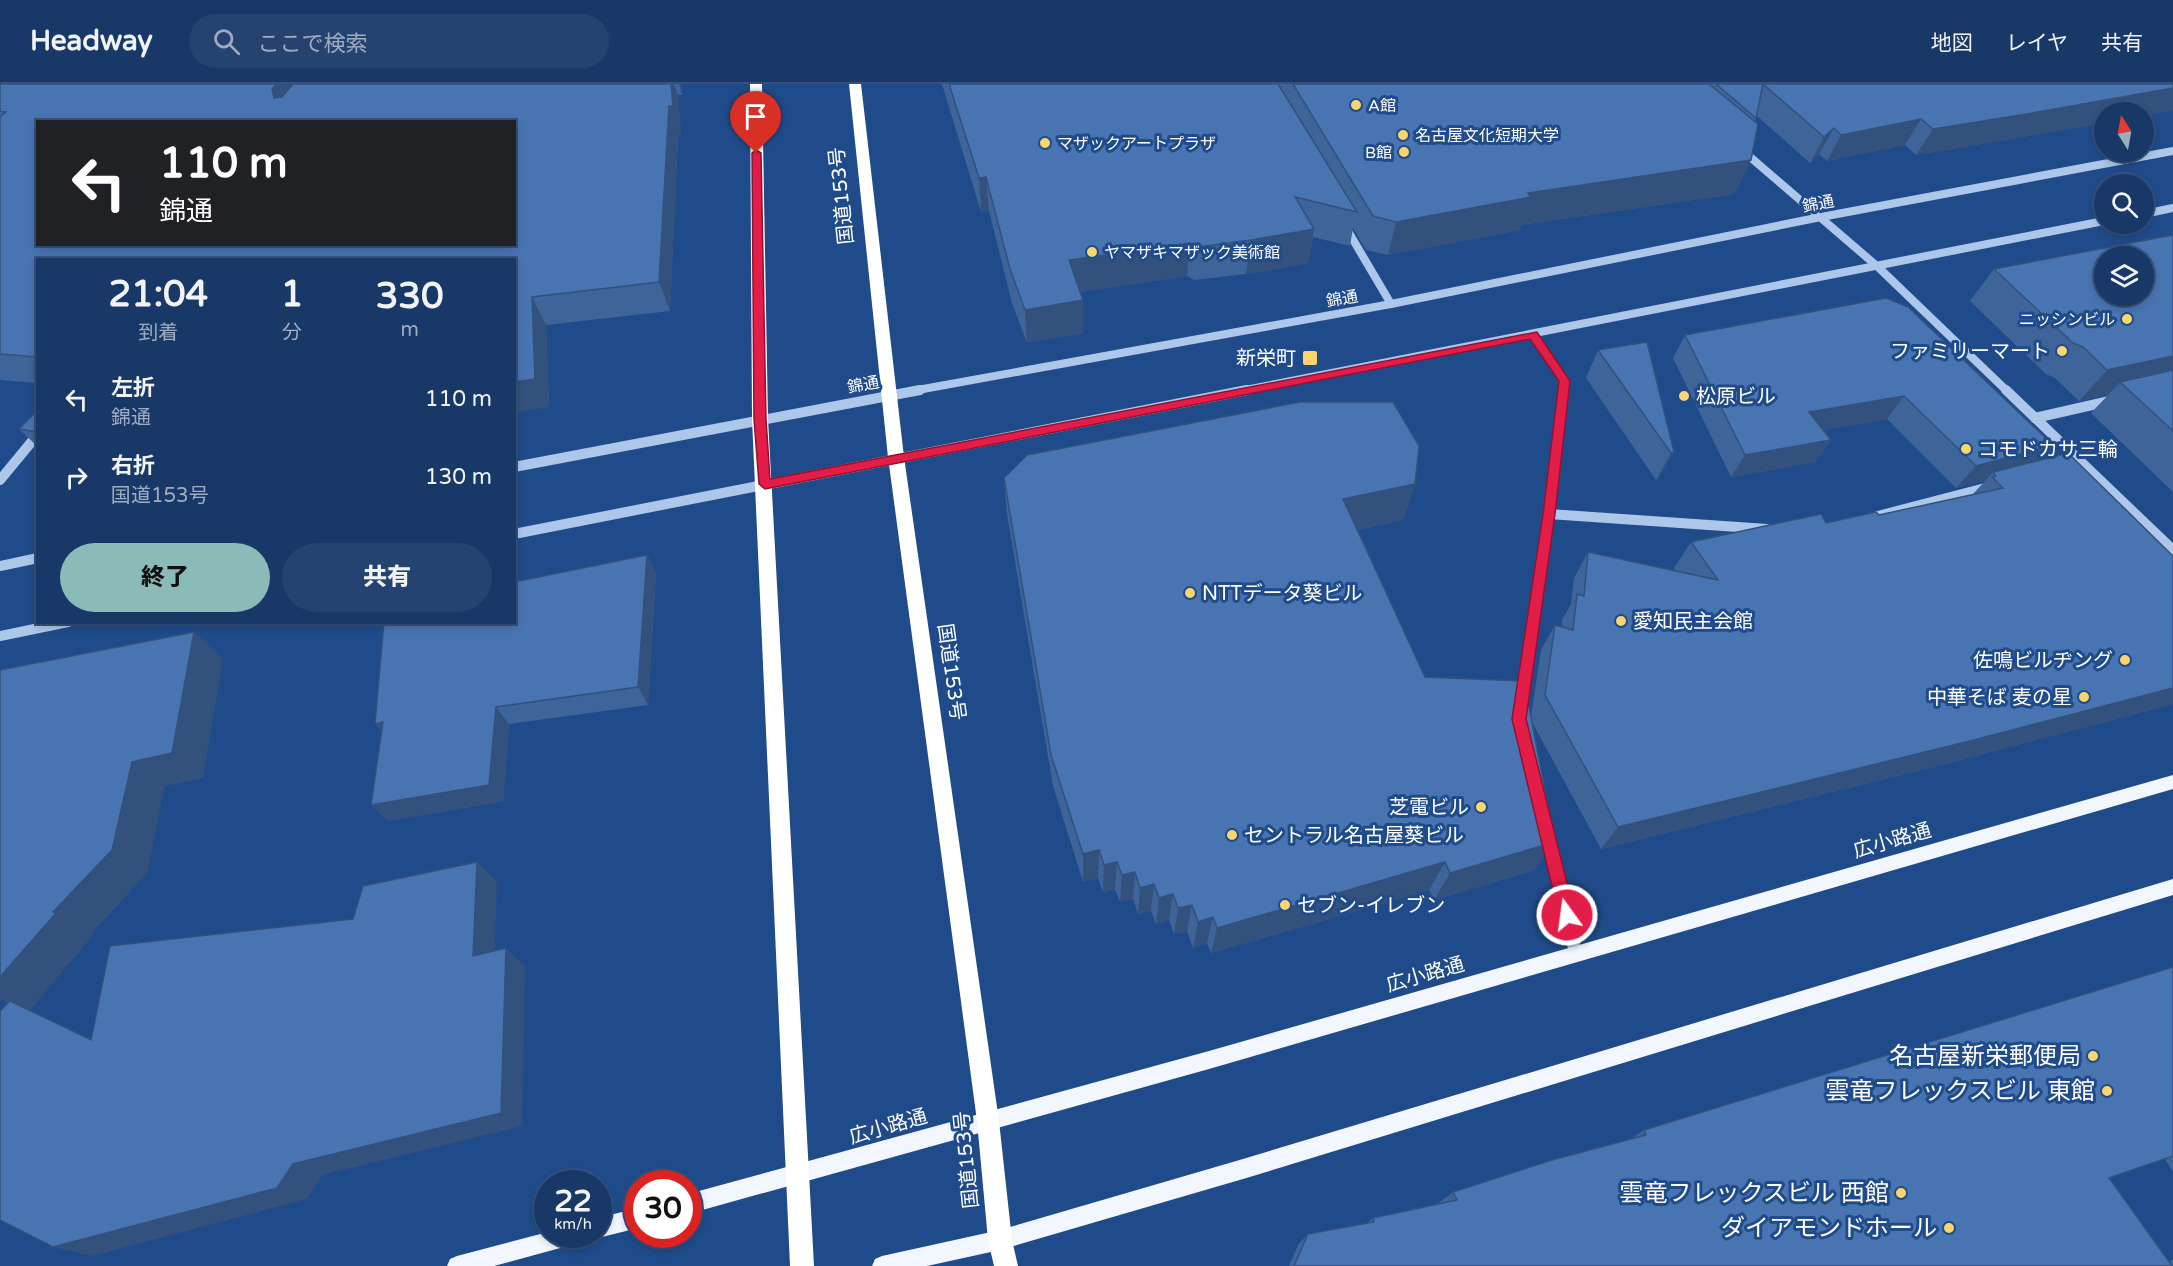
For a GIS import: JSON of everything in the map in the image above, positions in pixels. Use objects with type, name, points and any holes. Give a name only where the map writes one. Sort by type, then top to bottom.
[{"type":"highway","points":[[756,84],[760,419],[802,1266]]},
{"type":"highway","name":"国道153号","points":[[855,84],[888,395],[988,1121],[1000,1240],[1006,1266]]},
{"type":"main road","name":"広小路通","points":[[702,1200],[1576,954],[2173,782]]},
{"type":"main road","points":[[882,1266],[1000,1240],[1243,1169],[2173,887]]},
{"type":"main road","points":[[457,1266],[534,1245]]},
{"type":"street","points":[[1734,144],[1878,267],[2173,550]]},
{"type":"street","name":"錦通","points":[[516,467],[888,395],[1391,304],[1821,218],[2173,151]]},
{"type":"street","points":[[2154,212],[2173,208]]},
{"type":"street","points":[[1340,218],[1391,304]]},
{"type":"street","points":[[516,534],[2094,223]]},
{"type":"street","points":[[1520,709],[1549,514],[1565,381],[1533,335]]},
{"type":"street","points":[[2035,418],[2127,398]]},
{"type":"street","points":[[0,480],[36,436]]},
{"type":"street","points":[[2070,466],[2082,463]]},
{"type":"street","points":[[1861,520],[2001,484]]},
{"type":"street","points":[[1549,514],[1780,530]]},
{"type":"street","points":[[0,566],[36,558]]},
{"type":"street","points":[[0,636],[58,624]]},
{"type":"street","points":[[1546,829],[1576,954]]},
{"type":"building","points":[[0,84],[277,84],[272,89],[274,98],[282,97],[293,84],[671,84],[673,106],[669,106],[659,282],[532,297],[535,379],[516,382],[516,258],[36,258],[36,357],[0,354],[0,117],[6,112],[0,111]]},
{"type":"building","points":[[949,84],[1278,84],[1357,212],[1295,197],[1314,229],[1197,247],[1190,243],[1069,260],[1083,300],[1025,310],[1010,269],[986,177],[979,178]]},
{"type":"building","points":[[1293,84],[1709,84],[1758,124],[1751,160],[1528,193],[1531,197],[1396,222],[1373,216]]},
{"type":"building","points":[[1716,84],[1763,84],[1756,118]]},
{"type":"building","points":[[1763,84],[2173,84],[2173,88],[1933,129],[1921,119],[1841,135],[1834,128],[1824,137]]},
{"type":"building","points":[[2173,235],[2173,356],[2107,370],[2083,347],[2073,343],[1994,269],[2094,250],[2094,306],[2154,306],[2154,246],[2115,246]]},
{"type":"building","points":[[1886,298],[1908,307],[2053,445],[1976,466],[1904,396],[1809,412],[1831,440],[1745,455],[1685,335]]},
{"type":"building","points":[[1647,342],[1674,452],[1671,453],[1598,350]]},
{"type":"building","points":[[2173,370],[2173,431],[2120,382]]},
{"type":"building","points":[[1300,402],[1393,402],[1419,446],[1415,484],[1343,499],[1425,677],[1524,681],[1555,842],[1450,873],[1445,862],[1217,928],[1213,917],[1198,922],[1192,905],[1178,908],[1173,894],[1159,898],[1154,884],[1140,888],[1135,872],[1122,875],[1117,862],[1104,865],[1099,850],[1083,854],[1051,755],[1004,478],[1027,455]]},
{"type":"building","points":[[36,412],[36,432],[19,429]]},
{"type":"building","points":[[2068,453],[2173,556],[2173,688],[1970,741],[1618,827],[1545,695],[1555,625],[1573,630],[1577,594],[1584,596],[1588,552],[1718,580],[1691,542],[1821,514],[1826,523],[1876,512],[1879,515],[2003,488],[1992,477],[1996,476],[1993,472]]},
{"type":"building","points":[[647,555],[638,687],[496,707],[489,785],[371,805],[383,722],[375,724],[384,624],[516,624],[516,582]]},
{"type":"building","points":[[194,632],[172,753],[132,762],[112,850],[53,912],[56,913],[0,977],[0,670]]},
{"type":"building","points":[[477,862],[473,956],[506,948],[501,1113],[293,1164],[277,1188],[53,1247],[0,1220],[0,1011],[10,1001],[91,1040],[110,946],[353,919],[363,886]]},
{"type":"building","points":[[2173,967],[2173,1156],[2109,1178],[2172,1266],[1294,1266],[1308,1234],[1374,1222],[1373,1218],[1457,1200],[1453,1192],[1552,1160],[1646,1135],[1644,1130]]},
{"type":"place","name":"A館","points":[[1356,105]]},
{"type":"place","name":"名古屋文化短期大学","points":[[1403,135]]},
{"type":"place","name":"マザックアートプラザ","points":[[1045,143]]},
{"type":"place","name":"B館","points":[[1404,152]]},
{"type":"place","name":"ヤマザキマザック美術館","points":[[1092,252]]},
{"type":"place","name":"ニッシンビル","points":[[2127,319]]},
{"type":"place","name":"ファミリーマート","points":[[2062,351]]},
{"type":"place","name":"新栄町","points":[[1310,358]]},
{"type":"place","name":"松原ビル","points":[[1684,396]]},
{"type":"place","name":"コモドカサ三輪","points":[[1966,449]]},
{"type":"place","name":"NTTデータ葵ビル","points":[[1190,593]]},
{"type":"place","name":"愛知民主会館","points":[[1621,621]]},
{"type":"place","name":"佐鳴ビルヂング","points":[[2125,660]]},
{"type":"place","name":"中華そば 麦の星","points":[[2084,697]]},
{"type":"place","name":"芝電ビル","points":[[1481,807]]},
{"type":"place","name":"セントラル名古屋葵ビル","points":[[1232,835]]},
{"type":"place","name":"セブン-イレブン","points":[[1285,905]]},
{"type":"place","name":"名古屋新栄郵便局","points":[[2093,1056]]},
{"type":"place","name":"雲竜フレックスビル 東館","points":[[2107,1091]]},
{"type":"place","name":"雲竜フレックスビル 西館","points":[[1901,1193]]},
{"type":"place","name":"ダイアモンドホール","points":[[1949,1228]]},
{"type":"route","points":[[756,153],[760,419],[765,484],[1533,335],[1565,381],[1549,514],[1519,719],[1567,915]]}]
